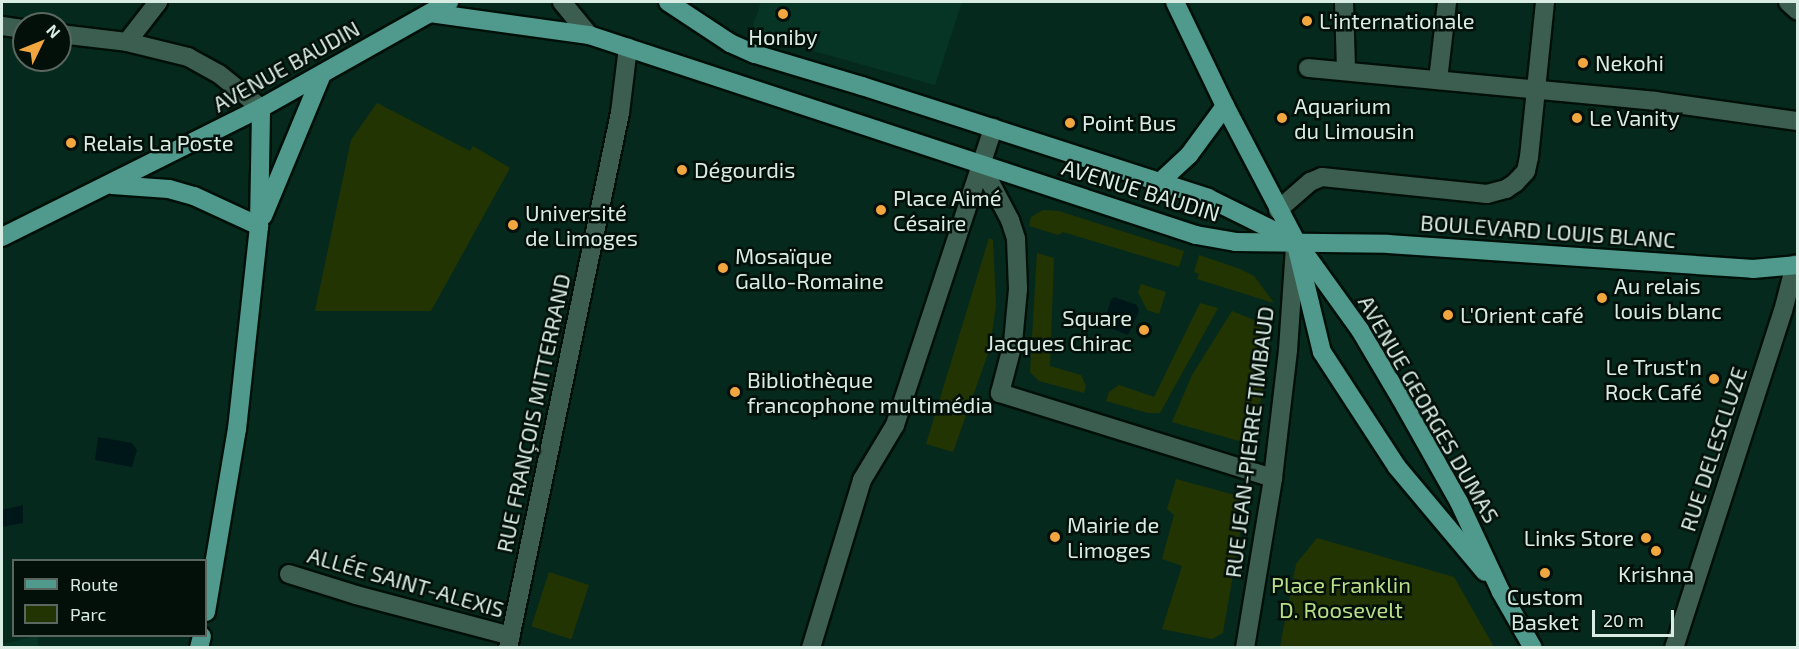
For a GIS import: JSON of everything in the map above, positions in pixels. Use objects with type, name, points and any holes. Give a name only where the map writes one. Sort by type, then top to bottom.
[{"type":"main road","name":"AVENUE BAUDIN","points":[[2,237],[261,108],[449,2]]},
{"type":"main road","name":"AVENUE BAUDIN","points":[[668,2],[730,44],[755,54],[1208,198],[1296,241]]},
{"type":"main road","points":[[1175,2],[1225,106],[1296,241]]},
{"type":"main road","name":"AVENUE BAUDIN","points":[[430,13],[589,34],[1196,235],[1235,242],[1296,241]]},
{"type":"main road","points":[[259,226],[322,74]]},
{"type":"main road","points":[[1160,182],[1189,155],[1225,106]]},
{"type":"main road","points":[[207,606],[237,429],[259,226],[261,108]]},
{"type":"main road","points":[[110,184],[169,189],[194,196],[259,226]]},
{"type":"main road","name":"BOULEVARD LOUIS BLANC","points":[[1296,241],[1394,244],[1753,269],[1796,265]]},
{"type":"main road","name":"AVENUE GEORGES DUMAS","points":[[1296,241],[1322,352],[1397,467],[1501,592]]},
{"type":"main road","name":"AVENUE GEORGES DUMAS","points":[[1296,241],[1360,330],[1395,389],[1459,502],[1501,592],[1533,648]]},
{"type":"street","points":[[127,42],[158,2]]},
{"type":"street","points":[[562,2],[589,34]]},
{"type":"street","points":[[1344,2],[1346,71]]},
{"type":"street","points":[[1438,80],[1447,2]]},
{"type":"street","points":[[1278,210],[1310,182],[1322,177],[1487,194],[1506,189],[1515,183],[1526,171],[1529,157],[1545,2]]},
{"type":"street","points":[[1788,2],[1797,11]]},
{"type":"street","points":[[72,35],[127,42],[188,57],[219,74],[261,108]]},
{"type":"street","name":"RUE FRANÇOIS MITTERRAND","points":[[509,642],[620,112],[628,47]]},
{"type":"street","points":[[1308,68],[1655,101],[1797,121]]},
{"type":"street","points":[[811,648],[862,480],[895,425],[993,128]]},
{"type":"street","points":[[981,165],[1010,220],[1016,239],[1018,289],[1013,343],[1000,393],[1273,478]]},
{"type":"street","name":"RUE JEAN-PIERRE TIMBAUD","points":[[1245,648],[1273,478],[1288,350],[1296,241]]},
{"type":"street","name":"RUE DELESCLUZE","points":[[1674,648],[1784,311],[1796,265]]},
{"type":"street","points":[[895,425],[896,447]]},
{"type":"street","name":"ALLÉE SAINT-ALEXIS","points":[[289,574],[509,642]]},
{"type":"shaded area","points":[[761,2],[962,2],[935,85],[774,40],[753,26]]},
{"type":"shaded area","points":[[37,637],[39,647],[2,647],[2,644]]},
{"type":"green space","points":[[377,103],[470,151],[473,146],[510,168],[431,311],[315,311],[351,140]]},
{"type":"green space","points":[[1043,210],[1059,211],[1184,251],[1179,267],[1063,232],[1058,235],[1029,226],[1031,217]]},
{"type":"green space","points":[[989,238],[993,240],[996,305],[990,348],[953,452],[926,444]]},
{"type":"green space","points":[[1037,253],[1054,258],[1050,366],[1081,375],[1086,386],[1084,393],[1039,381],[1030,372]]},
{"type":"green space","points":[[1199,255],[1254,276],[1274,303],[1197,279],[1199,274],[1194,272]]},
{"type":"green space","points":[[1141,284],[1166,292],[1159,314],[1147,310],[1138,292]]},
{"type":"green space","points":[[1200,303],[1218,308],[1160,413],[1148,413],[1106,401],[1109,392],[1119,385],[1154,397]]},
{"type":"green space","points":[[1232,311],[1254,320],[1263,329],[1270,348],[1253,445],[1172,422],[1192,375]]},
{"type":"green space","points":[[1176,479],[1246,498],[1223,633],[1212,639],[1162,629],[1182,566],[1162,559],[1174,515],[1167,509]]},
{"type":"green space","name":"Place Franklin D. Roosevelt","points":[[1317,538],[1454,577],[1494,647],[1280,647],[1296,564]]},
{"type":"green space","points":[[549,572],[589,585],[571,639],[531,626]]},
{"type":"water","points":[[1114,297],[1137,305],[1139,311],[1128,335],[1103,325]]},
{"type":"water","points":[[98,437],[132,443],[137,450],[132,467],[95,460]]},
{"type":"water","points":[[23,505],[23,523],[2,527],[2,510]]},
{"type":"place","name":"Honiby","points":[[783,14]]},
{"type":"place","name":"L'internationale","points":[[1307,21]]},
{"type":"place","name":"Nekohi","points":[[1583,63]]},
{"type":"place","name":"Aquarium du Limousin","points":[[1282,118]]},
{"type":"place","name":"Le Vanity","points":[[1577,118]]},
{"type":"place","name":"Point Bus","points":[[1070,123]]},
{"type":"place","name":"Relais La Poste","points":[[71,143]]},
{"type":"place","name":"Dégourdis","points":[[682,170]]},
{"type":"place","name":"Place Aimé Césaire","points":[[881,210]]},
{"type":"place","name":"Université de Limoges","points":[[513,225]]},
{"type":"place","name":"Mosaïque Gallo-Romaine","points":[[723,268]]},
{"type":"place","name":"Au relais louis blanc","points":[[1602,298]]},
{"type":"place","name":"L'Orient café","points":[[1448,315]]},
{"type":"place","name":"Square Jacques Chirac","points":[[1144,330]]},
{"type":"place","name":"Le Trust'n Rock Café","points":[[1714,379]]},
{"type":"place","name":"Bibliothèque francophone multimédia","points":[[735,392]]},
{"type":"place","name":"Mairie de Limoges","points":[[1055,537]]},
{"type":"place","name":"Links Store","points":[[1646,538]]},
{"type":"place","name":"Krishna","points":[[1656,551]]},
{"type":"place","name":"Custom Basket","points":[[1545,573]]}]
